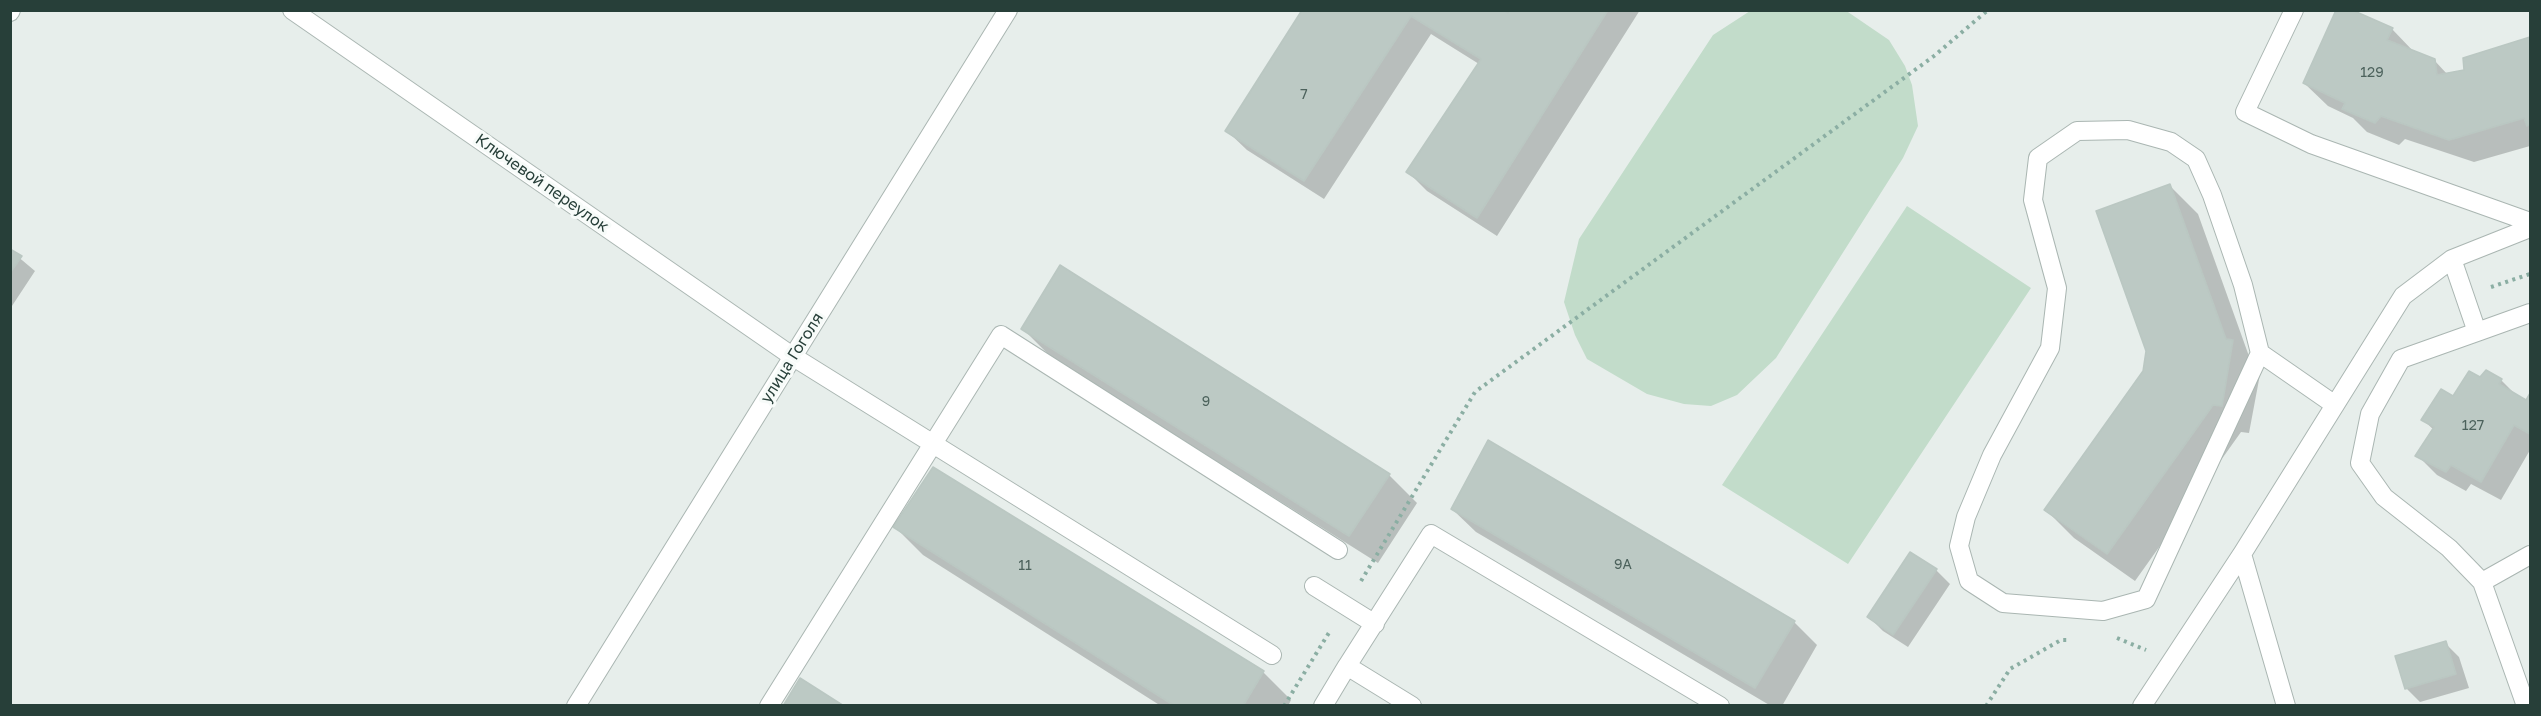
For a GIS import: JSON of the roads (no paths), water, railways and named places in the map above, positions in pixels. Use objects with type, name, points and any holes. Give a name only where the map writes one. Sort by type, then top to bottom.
[{"type":"street","name":"Ключевой переулок","points":[[292,10],[792,356],[1272,655]]},
{"type":"street","name":"улица Гоголя","points":[[576,705],[1008,10]]},
{"type":"street","points":[[2294,10],[2245,112],[2311,144],[2530,222]]},
{"type":"street","points":[[2260,353],[2146,598],[2103,611],[2003,603],[1969,581],[1959,546],[1965,517],[1992,455],[2050,348],[2057,288],[2033,200],[2038,158],[2077,131],[2128,130],[2171,142],[2196,159],[2212,195],[2243,285],[2260,353],[2335,405]]},
{"type":"street","points":[[2142,705],[2242,554],[2403,296],[2452,259],[2530,228]]},
{"type":"street","points":[[2452,259],[2477,332]]},
{"type":"street","points":[[2526,705],[2482,582],[2449,548],[2384,497],[2360,463],[2370,414],[2401,359],[2530,313]]},
{"type":"street","points":[[769,705],[1001,335],[1338,550]]},
{"type":"street","points":[[1323,705],[1431,534],[1720,705]]},
{"type":"street","points":[[2242,554],[2286,705]]},
{"type":"street","points":[[2482,582],[2530,555]]},
{"type":"street","points":[[1314,586],[1375,624]]},
{"type":"street","points":[[1347,666],[1412,705]]}]
